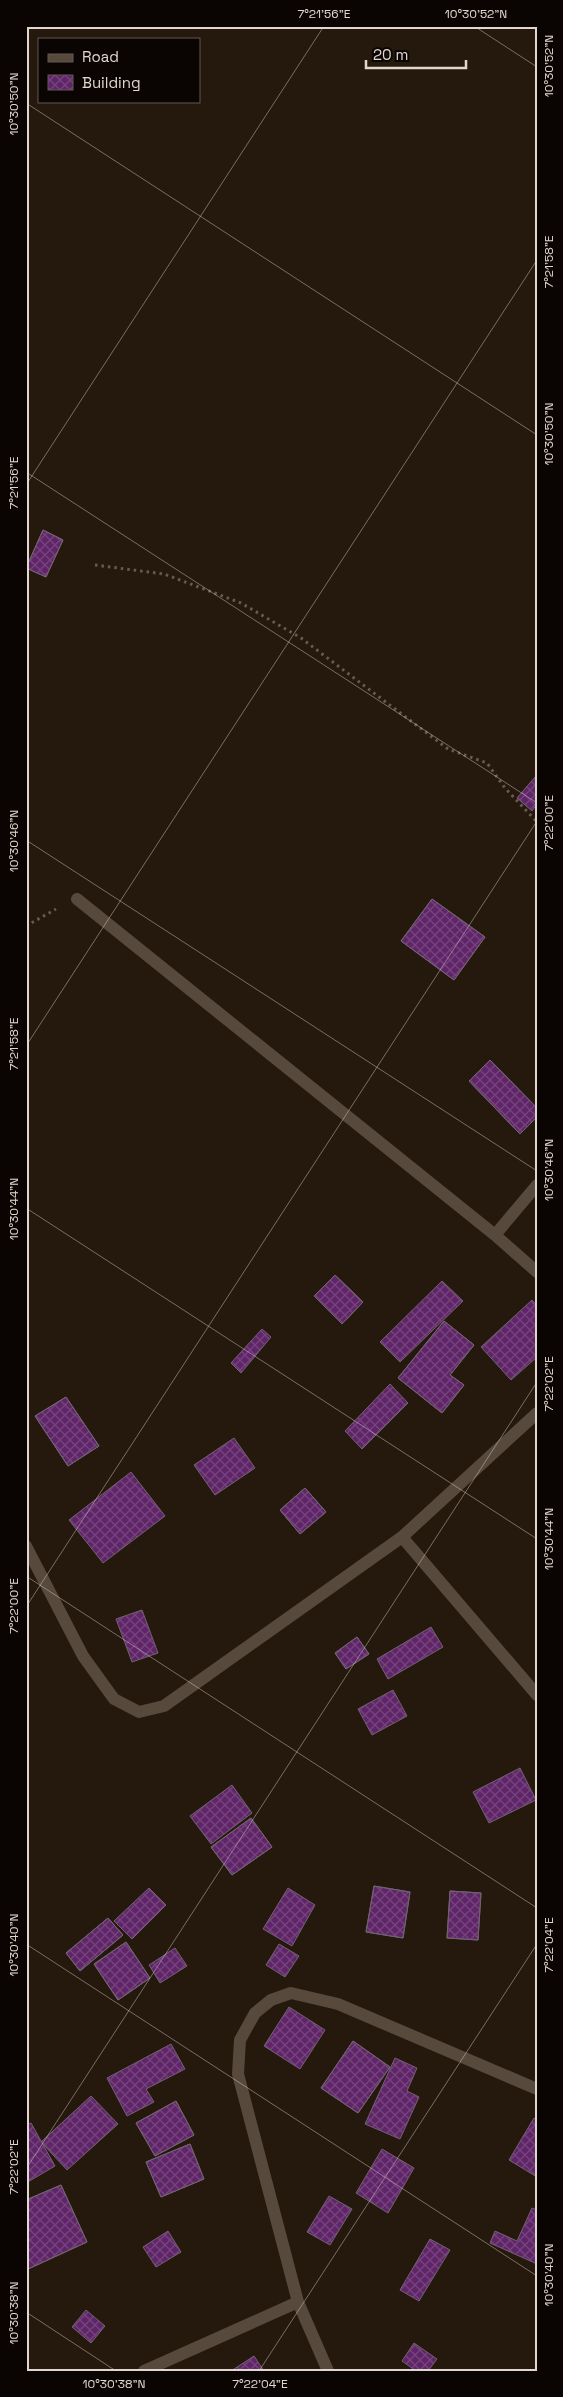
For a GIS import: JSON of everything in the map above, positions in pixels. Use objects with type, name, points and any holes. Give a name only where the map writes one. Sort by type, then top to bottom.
[{"type":"street","points":[[77,899],[495,1235],[537,1272]]},
{"type":"street","points":[[495,1235],[537,1186]]},
{"type":"street","points":[[26,1546],[83,1656],[114,1699],[139,1712],[164,1706],[402,1537],[537,1413]]},
{"type":"street","points":[[402,1537],[537,1695]]},
{"type":"street","points":[[328,2371],[298,2302],[238,2074],[240,2040],[255,2013],[271,2000],[291,1993],[338,2004],[537,2089]]},
{"type":"street","points":[[144,2371],[298,2302]]},
{"type":"path","points":[[96,565],[164,574],[241,603],[301,638],[350,673],[448,749],[487,762],[505,788],[537,822]]},
{"type":"path","points":[[26,926],[77,899]]},
{"type":"building","points":[[43,530],[63,540],[46,577],[26,568]]},
{"type":"building","points":[[43,530],[63,540],[46,577],[26,568]]},
{"type":"building","points":[[535,777],[537,804],[532,811],[517,798]]},
{"type":"building","points":[[432,899],[485,937],[454,980],[401,941]]},
{"type":"building","points":[[432,899],[485,937],[454,980],[401,941]]},
{"type":"building","points":[[490,1060],[537,1108],[537,1117],[520,1134],[469,1081]]},
{"type":"building","points":[[490,1060],[537,1108],[537,1117],[520,1134],[469,1081]]},
{"type":"building","points":[[335,1275],[363,1302],[342,1324],[314,1296]]},
{"type":"building","points":[[335,1275],[363,1302],[342,1324],[314,1296]]},
{"type":"building","points":[[442,1281],[463,1301],[400,1362],[380,1342]]},
{"type":"building","points":[[532,1300],[537,1306],[537,1357],[511,1380],[481,1347]]},
{"type":"building","points":[[444,1321],[474,1345],[450,1375],[464,1385],[442,1413],[398,1378]]},
{"type":"building","points":[[444,1321],[474,1345],[450,1375],[464,1385],[442,1413],[398,1378]]},
{"type":"building","points":[[262,1329],[271,1337],[241,1373],[231,1363]]},
{"type":"building","points":[[390,1384],[408,1403],[362,1449],[345,1431]]},
{"type":"building","points":[[66,1397],[99,1446],[68,1466],[35,1416]]},
{"type":"building","points":[[66,1397],[99,1446],[68,1466],[35,1416]]},
{"type":"building","points":[[234,1438],[255,1468],[215,1495],[194,1465]]},
{"type":"building","points":[[131,1472],[165,1516],[103,1563],[69,1520]]},
{"type":"building","points":[[305,1488],[326,1512],[300,1534],[280,1510]]},
{"type":"building","points":[[305,1488],[326,1512],[300,1534],[280,1510]]},
{"type":"building","points":[[142,1610],[158,1653],[132,1662],[116,1619]]},
{"type":"building","points":[[431,1627],[443,1647],[388,1679],[377,1659]]},
{"type":"building","points":[[357,1637],[369,1654],[346,1669],[335,1653]]},
{"type":"building","points":[[357,1637],[369,1654],[346,1669],[335,1653]]},
{"type":"building","points":[[393,1690],[407,1716],[372,1735],[358,1709]]},
{"type":"building","points":[[520,1768],[536,1800],[489,1823],[473,1792]]},
{"type":"building","points":[[232,1785],[252,1813],[211,1844],[190,1816]]},
{"type":"building","points":[[251,1818],[272,1847],[232,1875],[211,1847]]},
{"type":"building","points":[[251,1818],[272,1847],[232,1875],[211,1847]]},
{"type":"building","points":[[374,1886],[410,1892],[403,1938],[366,1932]]},
{"type":"building","points":[[374,1886],[410,1892],[403,1938],[366,1932]]},
{"type":"building","points":[[149,1888],[166,1905],[132,1939],[114,1921]]},
{"type":"building","points":[[288,1888],[315,1905],[292,1946],[263,1929]]},
{"type":"building","points":[[450,1891],[481,1893],[478,1940],[447,1938]]},
{"type":"building","points":[[450,1891],[481,1893],[478,1940],[447,1938]]},
{"type":"building","points":[[108,1918],[123,1935],[80,1971],[66,1953]]},
{"type":"building","points":[[108,1918],[123,1935],[80,1971],[66,1953]]},
{"type":"building","points":[[126,1942],[150,1978],[118,2000],[94,1964]]},
{"type":"building","points":[[126,1942],[150,1978],[118,2000],[94,1964]]},
{"type":"building","points":[[279,1944],[299,1956],[285,1977],[266,1965]]},
{"type":"building","points":[[175,1948],[187,1966],[160,1983],[149,1965]]},
{"type":"building","points":[[289,2007],[325,2030],[300,2069],[264,2046]]},
{"type":"building","points":[[353,2041],[390,2067],[358,2113],[321,2088]]},
{"type":"building","points":[[353,2041],[390,2067],[358,2113],[321,2088]]},
{"type":"building","points":[[171,2044],[185,2069],[146,2089],[154,2102],[127,2116],[107,2078]]},
{"type":"building","points":[[395,2058],[417,2068],[407,2091],[419,2097],[400,2139],[365,2124]]},
{"type":"building","points":[[91,2096],[118,2124],[67,2170],[41,2142]]},
{"type":"building","points":[[176,2101],[194,2135],[155,2156],[136,2123]]},
{"type":"building","points":[[176,2101],[194,2135],[155,2156],[136,2123]]},
{"type":"building","points":[[534,2118],[537,2120],[537,2177],[509,2160]]},
{"type":"building","points":[[31,2123],[55,2166],[26,2183],[26,2125]]},
{"type":"building","points":[[190,2144],[204,2179],[161,2197],[146,2162]]},
{"type":"building","points":[[190,2144],[204,2179],[161,2197],[146,2162]]},
{"type":"building","points":[[382,2149],[414,2168],[388,2213],[356,2193]]},
{"type":"building","points":[[61,2185],[87,2242],[26,2270],[26,2200]]},
{"type":"building","points":[[61,2185],[87,2242],[26,2270],[26,2200]]},
{"type":"building","points":[[329,2196],[352,2209],[330,2245],[307,2232]]},
{"type":"building","points":[[532,2208],[537,2210],[537,2264],[490,2243],[495,2231],[517,2241]]},
{"type":"building","points":[[168,2231],[181,2252],[156,2267],[143,2247]]},
{"type":"building","points":[[430,2239],[450,2250],[419,2301],[400,2290]]},
{"type":"building","points":[[86,2310],[105,2326],[91,2343],[72,2327]]},
{"type":"building","points":[[414,2343],[437,2359],[428,2371],[416,2371],[402,2361]]},
{"type":"building","points":[[254,2356],[264,2371],[231,2371]]}]
